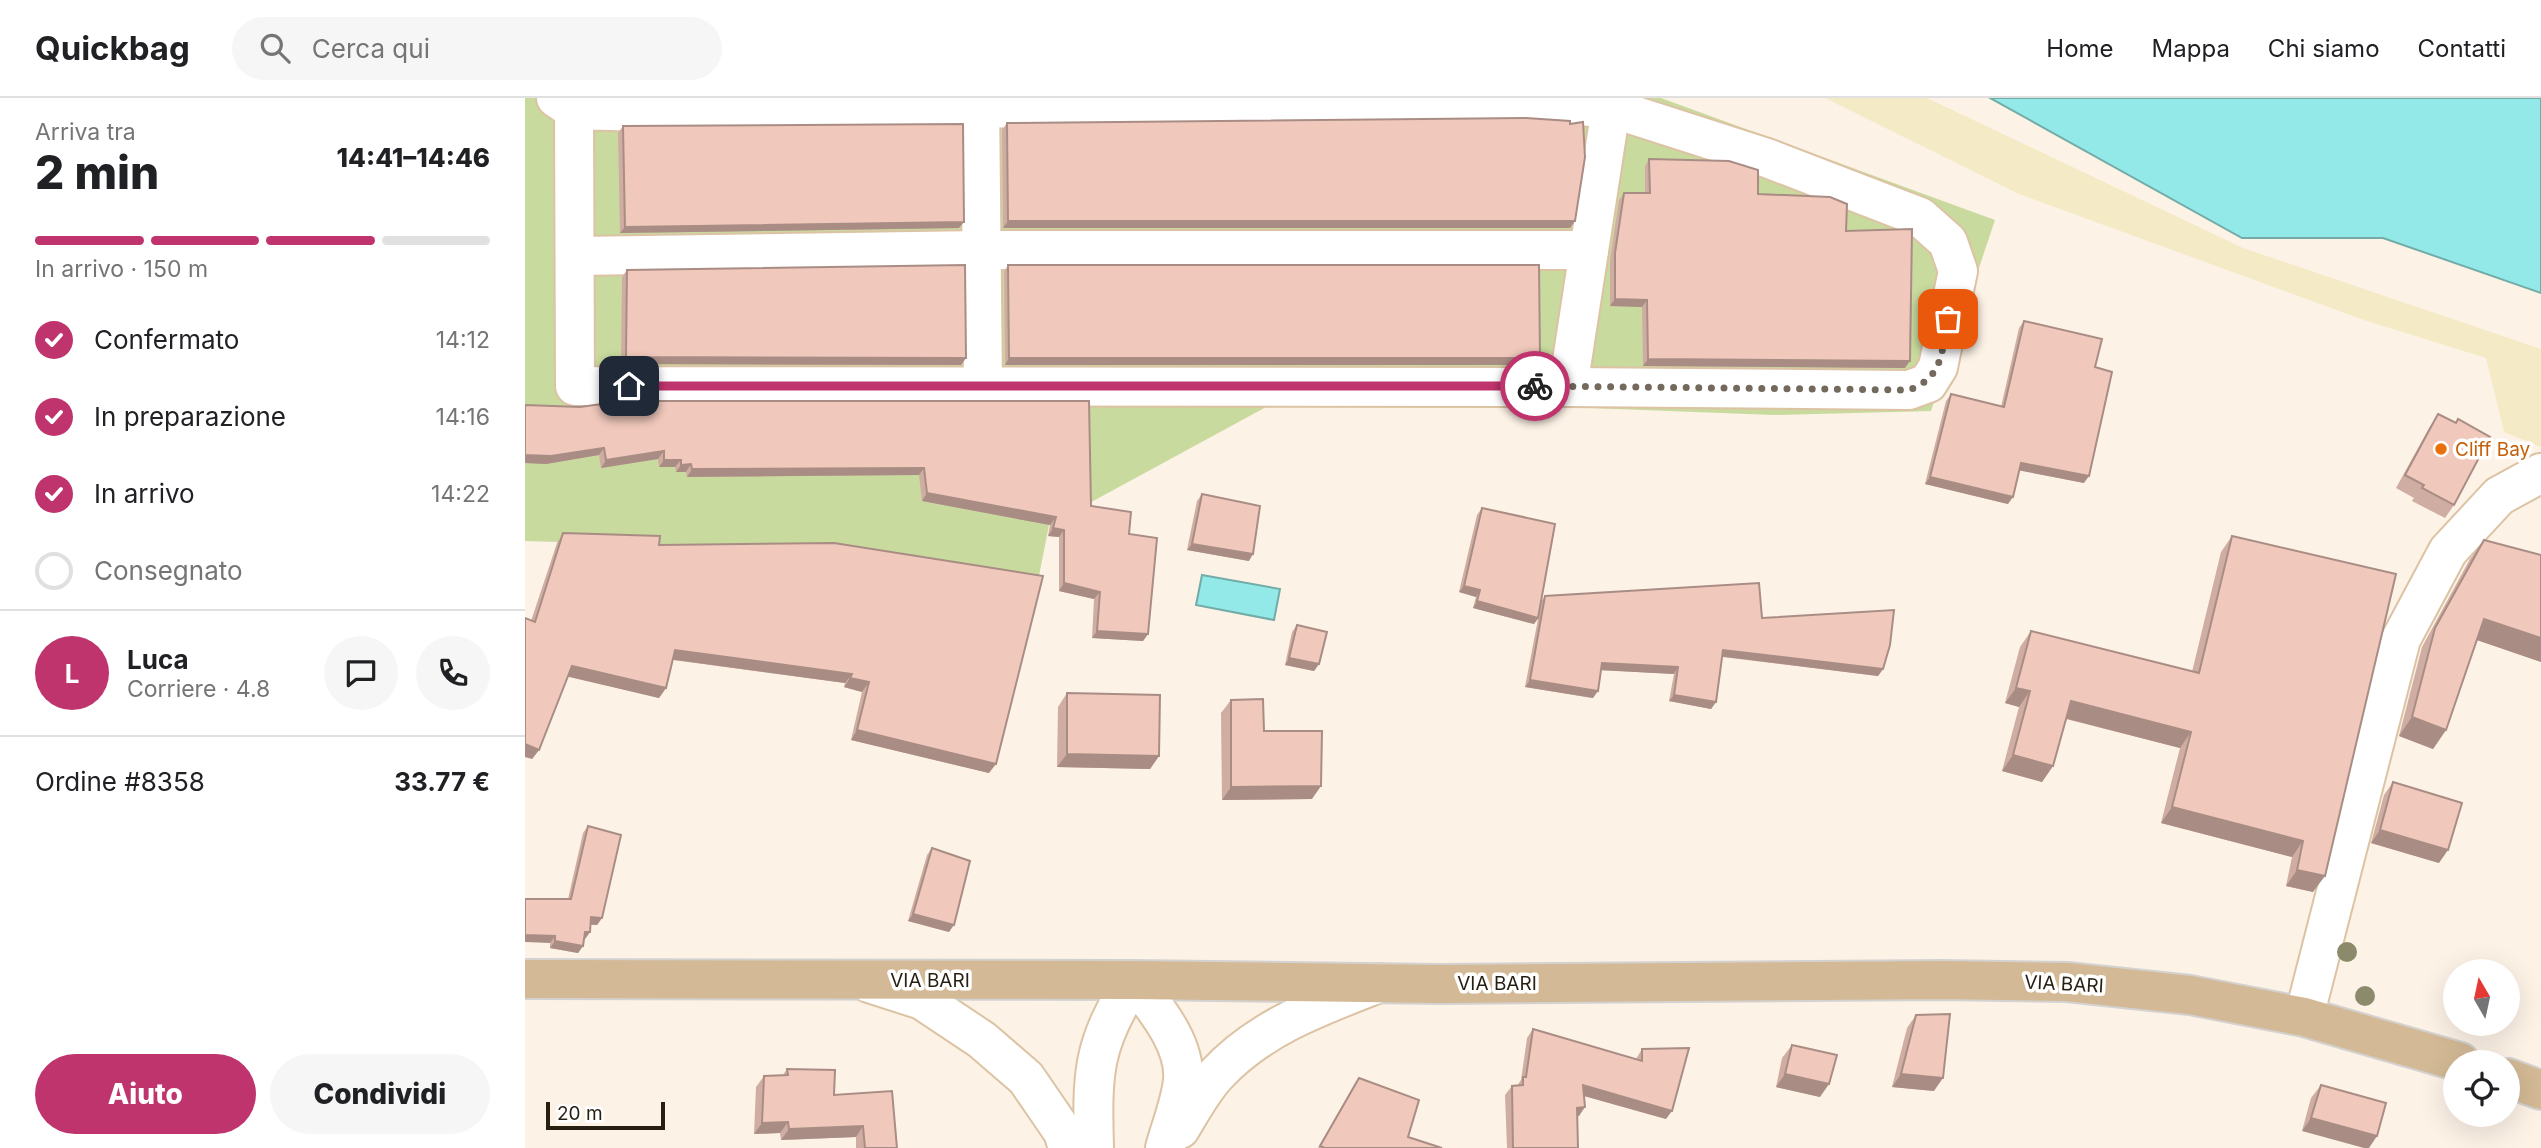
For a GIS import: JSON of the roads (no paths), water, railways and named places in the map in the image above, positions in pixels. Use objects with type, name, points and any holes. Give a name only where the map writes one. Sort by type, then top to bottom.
[{"type":"main road","name":"VIA BARI","points":[[525,979],[1134,980],[1379,984],[1943,980],[2067,982],[2190,995],[2304,1017],[2443,1057]]},
{"type":"main road","points":[[2520,1082],[2541,1090]]},
{"type":"street","points":[[1522,103],[1611,108],[1767,158],[1920,217],[1948,242],[1958,271],[1938,367],[1928,383],[1909,390],[983,385],[575,386],[576,256],[565,104],[1522,103]]},
{"type":"street","points":[[980,104],[983,385]]},
{"type":"street","points":[[1567,387],[1611,108]]},
{"type":"street","points":[[576,256],[981,250],[1589,250]]},
{"type":"street","points":[[2304,1017],[2401,639],[2448,551],[2499,496],[2541,473]]},
{"type":"street","points":[[1094,1148],[1092,1081],[1103,1036],[1134,980],[1168,1029],[1179,1052],[1183,1079],[1166,1148]]},
{"type":"street","points":[[860,981],[922,1000],[982,1040],[1026,1078],[1063,1132],[1069,1148]]},
{"type":"street","points":[[1166,1148],[1215,1076],[1259,1036],[1316,1007],[1379,984]]},
{"type":"water","points":[[1990,98],[2541,98],[2541,293],[2383,238],[2242,238]]},
{"type":"water","points":[[1202,575],[1280,589],[1274,620],[1196,605]]},
{"type":"place","name":"Cliff Bay","points":[[2441,449]]}]
